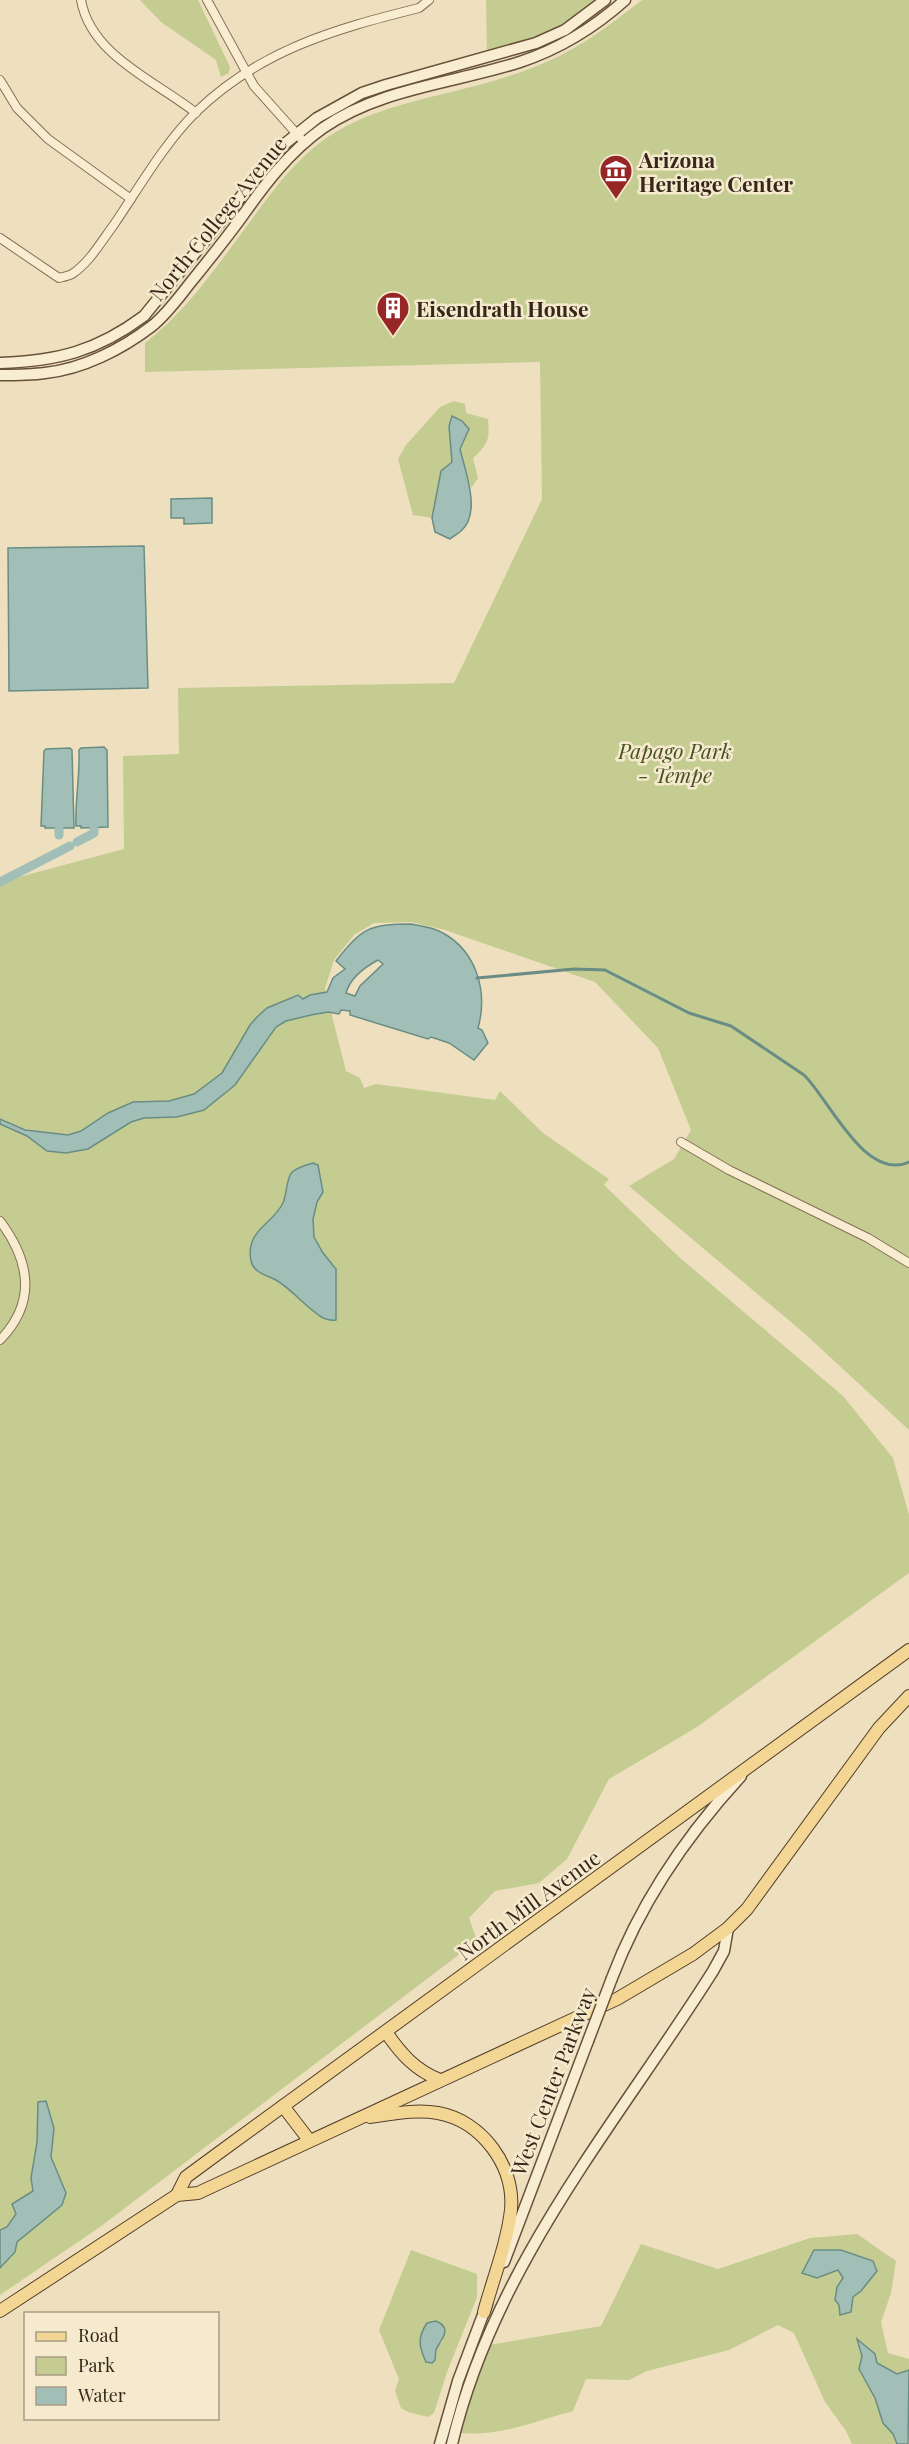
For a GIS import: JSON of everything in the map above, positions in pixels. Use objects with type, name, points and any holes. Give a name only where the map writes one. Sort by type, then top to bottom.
[{"type":"main road","name":"North Mill Avenue","points":[[177,2195],[186,2178],[909,1650]]},
{"type":"main road","name":"North Mill Avenue","points":[[0,2311],[177,2195],[198,2193],[617,1999],[693,1954],[728,1928],[765,1887],[879,1728],[909,1696]]},
{"type":"main road","points":[[387,2032],[399,2050],[416,2068],[440,2080]]},
{"type":"main road","points":[[284,2106],[309,2140]]},
{"type":"main road","points":[[357,2119],[407,2112],[441,2114],[472,2128],[496,2152],[509,2184],[511,2211],[484,2312]]},
{"type":"street","points":[[81,0],[97,34],[119,59],[196,112]]},
{"type":"street","points":[[207,0],[254,86],[304,142]]},
{"type":"street","name":"North College Avenue","points":[[0,363],[39,361],[70,355],[96,346],[122,332],[144,316],[268,161],[296,133],[317,118],[362,93],[513,51],[543,40],[565,30],[605,0]]},
{"type":"street","name":"North College Avenue","points":[[0,375],[47,373],[74,367],[128,343],[154,325],[227,238],[269,179],[304,142],[324,127],[367,104],[539,55],[587,29],[625,0]]},
{"type":"street","points":[[0,238],[59,278],[71,274],[87,260],[177,133],[196,112],[246,72],[272,56],[311,40],[419,8],[429,1]]},
{"type":"street","points":[[0,80],[17,108],[48,139],[131,199]]},
{"type":"street","points":[[681,1142],[729,1170],[868,1238],[909,1263]]},
{"type":"street","points":[[0,1221],[13,1238],[25,1269],[26,1289],[21,1310],[10,1329],[0,1340]]},
{"type":"street","name":"West Center Parkway","points":[[440,2444],[458,2382],[484,2312],[612,1978],[636,1922],[670,1866],[700,1823],[756,1760]]},
{"type":"street","points":[[452,2444],[480,2353],[515,2276],[550,2216],[713,1971],[725,1946],[728,1928]]},
{"type":"green space","points":[[140,0],[198,0],[230,67],[229,73],[221,77],[216,60],[161,22]]},
{"type":"green space","points":[[486,0],[598,0],[559,26],[487,55]]},
{"type":"green space","name":"Papago Park - Tempe","points":[[642,0],[909,0],[909,1430],[804,1333],[629,1186],[674,1159],[691,1130],[658,1048],[595,982],[445,930],[411,922],[374,923],[354,935],[334,960],[325,988],[346,1071],[360,1078],[364,1088],[376,1084],[495,1100],[500,1091],[543,1133],[609,1179],[604,1185],[679,1257],[843,1396],[893,1458],[909,1515],[909,1573],[697,1727],[609,1779],[567,1859],[539,1883],[495,1891],[469,1918],[477,1941],[100,2227],[0,2295],[0,882],[124,849],[123,756],[179,754],[178,688],[454,683],[542,499],[540,362],[145,372],[145,343],[189,301],[285,176],[325,139],[346,126],[391,108],[486,83],[547,62],[580,45]]},
{"type":"green space","points":[[454,401],[465,404],[466,413],[488,419],[487,441],[473,458],[478,478],[471,488],[460,449],[462,421],[452,417],[449,427],[452,462],[432,518],[413,515],[398,459],[406,445],[440,407]]},
{"type":"green space","points":[[857,2234],[896,2261],[891,2293],[881,2322],[888,2353],[909,2359],[909,2370],[897,2374],[877,2363],[875,2354],[858,2340],[862,2356],[859,2369],[875,2398],[883,2423],[893,2434],[897,2444],[852,2444],[846,2431],[825,2402],[794,2333],[778,2325],[729,2350],[647,2371],[629,2380],[586,2379],[573,2411],[500,2431],[470,2434],[455,2432],[483,2346],[601,2326],[641,2244],[718,2269],[810,2238]],"holes":[[[815,2250],[841,2250],[873,2261],[861,2291],[853,2296],[840,2314],[837,2287],[843,2278],[838,2270],[802,2273]]]},
{"type":"green space","points":[[411,2250],[477,2274],[477,2297],[447,2372],[434,2413],[428,2417],[401,2408],[395,2391],[399,2379],[379,2330]],"holes":[[[436,2321],[443,2341],[436,2350],[421,2352],[421,2337],[427,2323]]]},
{"type":"water","points":[[452,416],[462,421],[469,429],[460,449],[471,503],[467,523],[450,539],[435,532],[432,518],[441,471],[452,462],[449,426]]},
{"type":"water","points":[[212,498],[212,523],[184,524],[184,518],[171,518],[171,499]]},
{"type":"water","points":[[144,546],[148,688],[9,691],[8,548]]},
{"type":"water","points":[[104,747],[107,750],[108,827],[81,828],[81,826],[76,826],[79,750]]},
{"type":"water","points":[[70,748],[72,750],[74,828],[45,828],[41,826],[44,751]]},
{"type":"water","points":[[411,924],[439,931],[455,941],[472,962],[477,974],[482,1001],[478,1028],[482,1030],[488,1043],[474,1060],[449,1043],[431,1037],[428,1039],[350,1015],[350,1011],[341,1010],[339,1014],[328,1012],[311,1015],[286,1021],[276,1027],[235,1085],[204,1110],[177,1117],[144,1118],[131,1122],[88,1149],[66,1153],[47,1151],[27,1136],[0,1124],[0,1119],[25,1130],[68,1135],[81,1131],[108,1113],[133,1102],[169,1101],[194,1094],[222,1073],[250,1025],[267,1008],[298,995],[303,999],[310,995],[327,992],[333,978],[345,969],[336,961],[360,935],[385,925]],"holes":[[[378,960],[383,964],[360,986],[355,996],[346,993],[351,982],[363,970]]]},
{"type":"water","points":[[313,1163],[318,1165],[323,1192],[317,1202],[313,1219],[314,1237],[336,1269],[336,1320],[325,1319],[317,1314],[282,1284],[258,1271],[251,1261],[252,1242],[283,1203],[290,1175],[302,1166]]},
{"type":"water","points":[[46,2101],[54,2128],[51,2157],[66,2193],[62,2205],[17,2242],[15,2252],[0,2268],[0,2230],[7,2227],[16,2214],[12,2204],[33,2191],[31,2178],[37,2142],[38,2102]]},
{"type":"water","points":[[814,2250],[841,2250],[873,2261],[877,2271],[861,2291],[853,2297],[851,2312],[840,2315],[839,2305],[835,2300],[837,2287],[843,2278],[838,2270],[817,2278],[802,2273]]},
{"type":"water","points":[[436,2321],[445,2331],[436,2350],[435,2360],[432,2363],[426,2362],[420,2338],[427,2323]]},
{"type":"water","points":[[857,2339],[875,2354],[877,2363],[897,2374],[909,2370],[908,2444],[897,2444],[893,2434],[883,2423],[875,2398],[859,2369],[862,2356]]},
{"type":"waterway","points":[[59,829],[59,835]]},
{"type":"waterway","points":[[77,842],[94,833],[94,829]]},
{"type":"waterway","points":[[0,882],[70,846]]},
{"type":"waterway","points":[[477,978],[574,969],[605,970],[689,1013],[731,1026],[804,1075],[863,1150],[878,1160],[893,1165],[909,1162]]},
{"type":"place","name":"Arizona Heritage Center","points":[[616,200]]},
{"type":"place","name":"Eisendrath House","points":[[393,337]]}]
